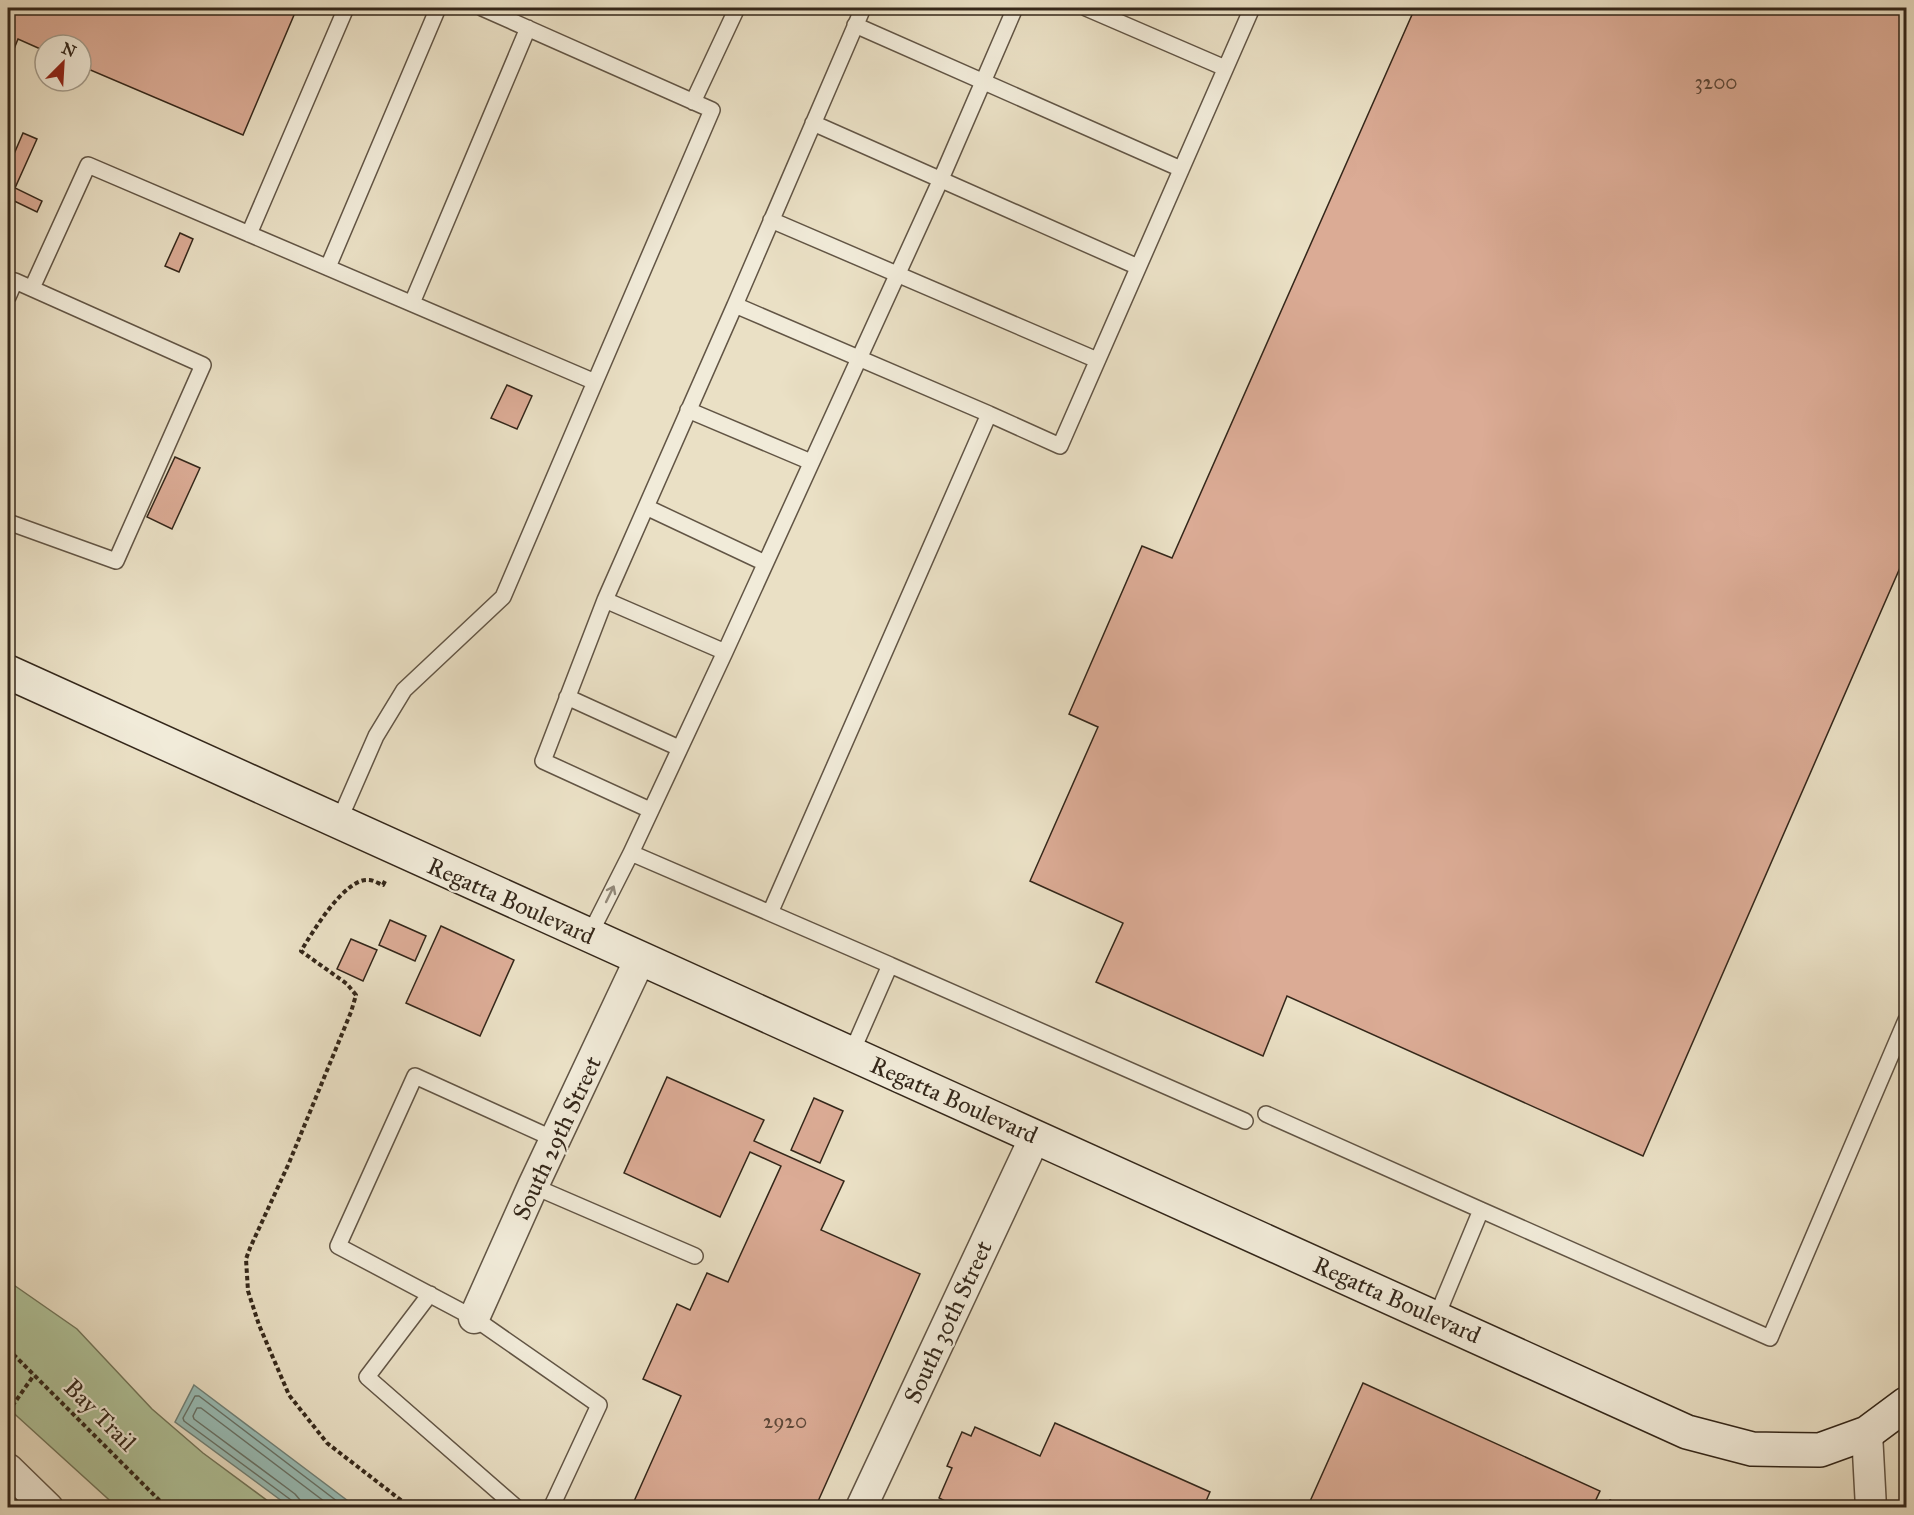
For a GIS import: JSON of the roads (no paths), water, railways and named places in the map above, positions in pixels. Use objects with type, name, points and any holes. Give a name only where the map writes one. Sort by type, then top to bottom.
[{"type":"street","name":"Regatta Boulevard","points":[[8,672],[1687,1431],[1752,1449],[1820,1450],[1867,1433],[1906,1404]]},
{"type":"street","name":"South 29th Street","points":[[474,1318],[533,1186],[640,959]]},
{"type":"street","name":"South 30th Street","points":[[861,1508],[1035,1137]]},
{"type":"street","points":[[1867,1433],[1871,1508]]},
{"type":"street","points":[[8,1468],[48,1508]]},
{"type":"lane","points":[[249,234],[346,8]]},
{"type":"lane","points":[[328,267],[438,8]]},
{"type":"lane","points":[[338,823],[376,736],[404,690],[503,597],[712,110],[482,8]]},
{"type":"lane","points":[[693,102],[737,8]]},
{"type":"lane","points":[[650,810],[543,761],[604,600],[863,8]]},
{"type":"lane","points":[[589,936],[631,853],[725,652],[941,179],[1015,8]]},
{"type":"lane","points":[[1086,8],[1225,68]]},
{"type":"lane","points":[[735,305],[1060,446],[1252,8]]},
{"type":"lane","points":[[855,25],[1181,169]]},
{"type":"lane","points":[[412,303],[528,28]]},
{"type":"lane","points":[[813,123],[1138,267]]},
{"type":"lane","points":[[32,288],[88,165],[596,382]]},
{"type":"lane","points":[[771,220],[1097,360]]},
{"type":"lane","points":[[8,297],[11,281],[32,288],[203,365],[116,561],[8,522]]},
{"type":"lane","points":[[688,410],[811,462]]},
{"type":"lane","points":[[770,913],[989,414]]},
{"type":"lane","points":[[646,507],[765,563]]},
{"type":"lane","points":[[604,600],[725,652]]},
{"type":"lane","points":[[567,697],[679,748]]},
{"type":"lane","points":[[631,853],[1245,1121]]},
{"type":"lane","points":[[851,1053],[890,966]]},
{"type":"lane","points":[[1266,1114],[1770,1338],[1906,1020]]},
{"type":"lane","points":[[551,1508],[599,1405],[474,1318],[338,1246],[416,1076],[556,1140]]},
{"type":"lane","points":[[533,1186],[694,1256]]},
{"type":"lane","points":[[1436,1318],[1481,1210]]},
{"type":"lane","points":[[430,1294],[367,1377],[517,1508]]},
{"type":"water","points":[[194,1385],[356,1507],[290,1507],[175,1422]]}]
